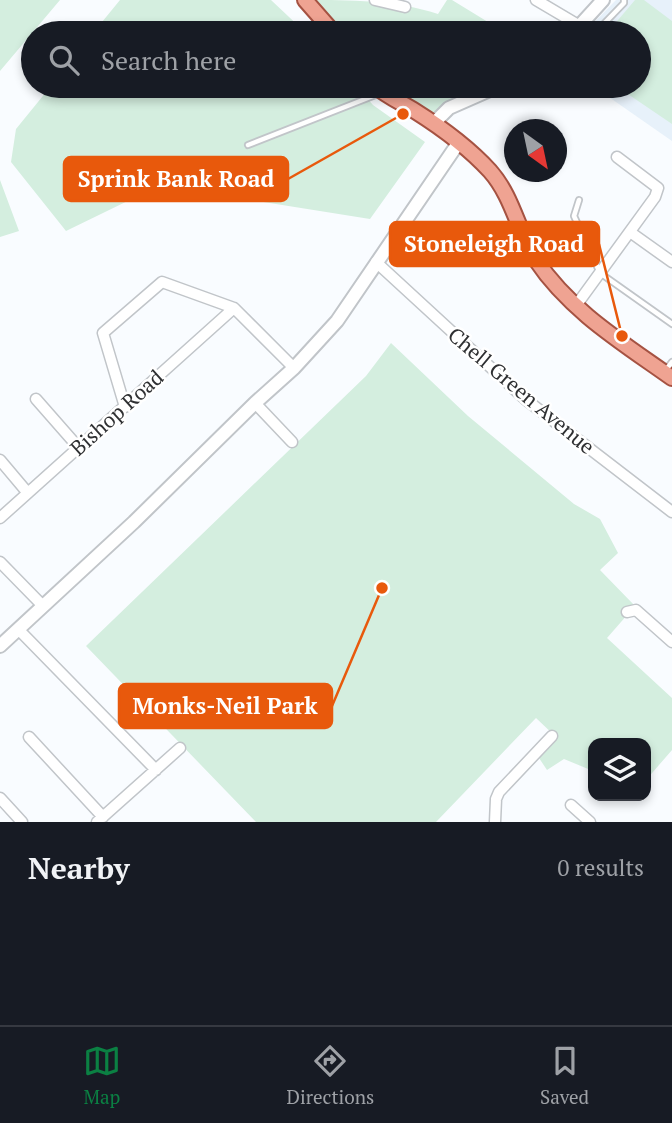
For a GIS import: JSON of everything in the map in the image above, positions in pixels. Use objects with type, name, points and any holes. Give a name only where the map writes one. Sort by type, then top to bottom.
[{"type":"main road","points":[[305,0],[323,21]]},
{"type":"main road","points":[[392,98],[459,142],[490,172],[515,213],[534,257],[575,307],[669,370]]},
{"type":"street","points":[[375,0],[405,7]]},
{"type":"street","points":[[536,0],[566,21]]},
{"type":"street","points":[[584,21],[603,0]]},
{"type":"street","points":[[434,124],[449,108],[472,98]]},
{"type":"street","points":[[0,646],[294,368],[337,321],[459,142]]},
{"type":"street","points":[[575,307],[655,197],[658,188],[617,157]]},
{"type":"street","points":[[630,232],[672,262]]},
{"type":"street","name":"Chell Green Avenue","points":[[376,262],[525,400],[672,512]]},
{"type":"street","points":[[125,407],[103,333],[162,282],[234,308],[294,368]]},
{"type":"street","name":"Bishop Road","points":[[0,518],[234,308]]},
{"type":"street","points":[[36,399],[79,448]]},
{"type":"street","points":[[255,403],[292,442]]},
{"type":"street","points":[[0,460],[27,492]]},
{"type":"street","points":[[0,562],[43,606]]},
{"type":"street","points":[[627,612],[636,610],[672,642]]},
{"type":"street","points":[[18,629],[156,769]]},
{"type":"street","points":[[495,822],[499,792],[533,763],[552,736]]},
{"type":"street","points":[[29,737],[100,819],[180,748]]},
{"type":"street","points":[[0,798],[22,822]]},
{"type":"street","points":[[571,805],[590,822]]},
{"type":"lane","points":[[607,21],[624,0]]},
{"type":"lane","points":[[248,145],[357,98]]},
{"type":"lane","points":[[579,201],[573,216],[600,273],[672,324]]},
{"type":"shaded area","points":[[616,0],[672,0],[672,141],[610,98],[651,98],[651,21],[596,21]]},
{"type":"green space","points":[[0,0],[60,0],[42,21],[21,21],[21,46],[0,71]]},
{"type":"green space","points":[[120,0],[271,0],[293,21],[103,21]]},
{"type":"green space","points":[[305,0],[389,3],[438,14],[447,0],[452,0],[486,21],[323,21]]},
{"type":"green space","points":[[635,0],[644,0],[672,21],[672,124],[634,98],[651,98],[651,21],[617,21]]},
{"type":"green space","points":[[41,98],[367,98],[425,142],[370,219],[206,193],[179,176],[66,231],[11,162],[16,129]]},
{"type":"green space","points":[[394,98],[478,98],[434,123]]},
{"type":"green space","points":[[0,180],[19,231],[0,237]]},
{"type":"green space","points":[[391,343],[468,416],[574,504],[600,519],[618,553],[600,570],[635,606],[607,638],[672,698],[672,750],[651,774],[651,738],[588,738],[588,769],[564,759],[547,770],[539,758],[556,737],[536,718],[436,822],[256,822],[86,646],[366,376]]},
{"type":"place","name":"Sprink Bank Road","points":[[403,114]]},
{"type":"place","name":"Stoneleigh Road","points":[[622,336]]},
{"type":"place","name":"Monks-Neil Park","points":[[382,588]]}]
